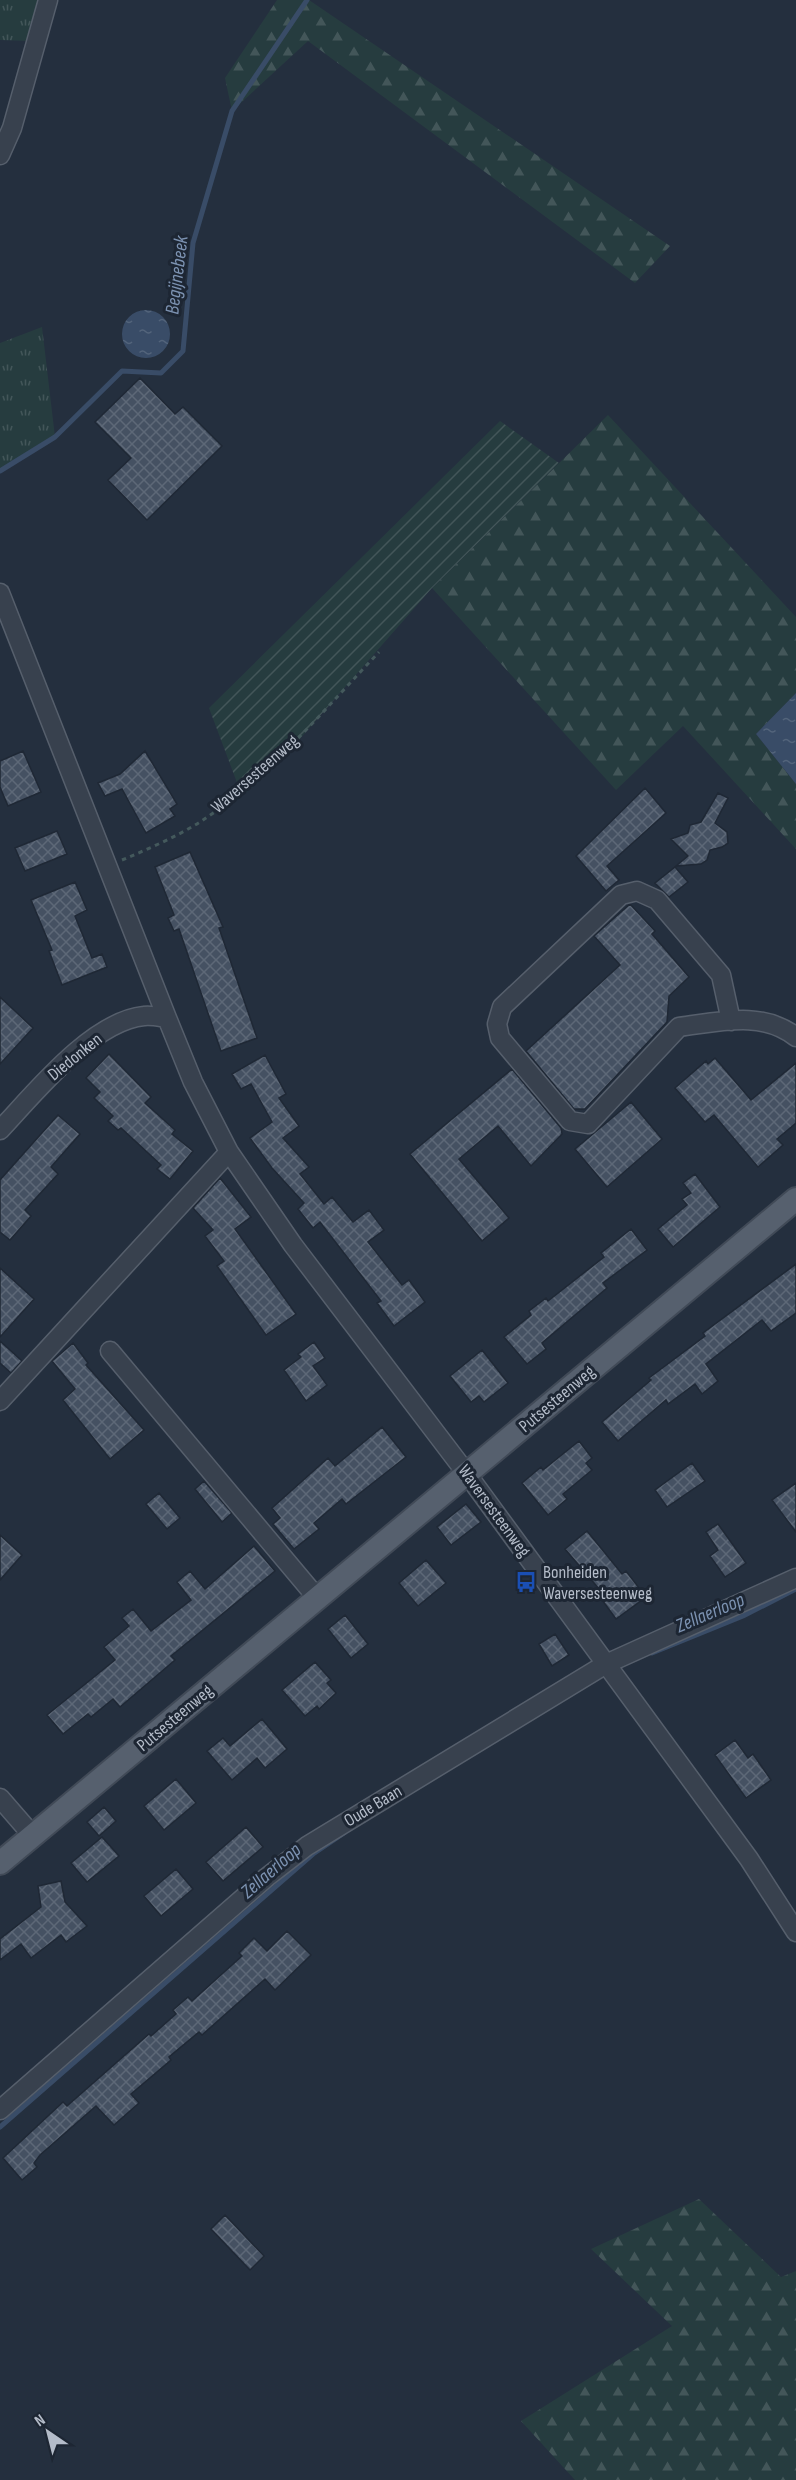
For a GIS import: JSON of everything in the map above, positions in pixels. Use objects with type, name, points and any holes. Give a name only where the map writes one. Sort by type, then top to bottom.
[{"type":"main road","name":"Putsesteenweg","points":[[0,1863],[796,1199]]},
{"type":"street","points":[[0,155],[12,128],[48,0]]},
{"type":"street","name":"Waversesteenweg","points":[[0,593],[167,1018],[194,1082],[229,1152],[293,1245],[467,1474],[749,1859],[796,1932]]},
{"type":"street","points":[[731,1021],[721,975],[657,900],[637,891],[621,895],[502,1007],[497,1024],[500,1038],[570,1121],[588,1124],[679,1027],[762,1020],[782,1026],[796,1037]]},
{"type":"street","name":"Diedonken","points":[[0,1130],[61,1065],[91,1040],[117,1026],[143,1016],[167,1018]]},
{"type":"street","points":[[0,1401],[229,1152]]},
{"type":"street","points":[[110,1351],[318,1599]]},
{"type":"street","name":"Oude Baan","points":[[0,2110],[267,1877],[307,1846],[606,1664],[796,1578]]},
{"type":"street","points":[[0,1798],[33,1836]]},
{"type":"path","name":"Waversesteenweg","points":[[108,866],[200,822],[235,794],[321,714],[379,652]]},
{"type":"green space","points":[[0,0],[38,0],[29,41],[0,40]]},
{"type":"green space","points":[[277,0],[309,0],[670,246],[635,283],[308,41],[232,111],[225,78]]},
{"type":"green space","points":[[42,327],[55,437],[0,471],[0,343]]},
{"type":"green space","points":[[608,415],[796,617],[796,693],[756,734],[796,784],[796,849],[683,726],[616,790],[432,588]]},
{"type":"green space","points":[[500,421],[559,463],[432,588],[276,766],[242,796],[209,708]]},
{"type":"green space","points":[[699,2199],[781,2277],[796,2271],[796,2480],[575,2480],[521,2421],[672,2326],[591,2249]]},
{"type":"water","points":[[141,310],[151,310],[163,317],[170,329],[170,339],[163,351],[151,358],[141,358],[126,347],[122,339],[122,329],[133,314]]},
{"type":"water","points":[[796,693],[796,784],[756,734]]},
{"type":"building","points":[[140,378],[175,414],[183,407],[222,446],[147,520],[108,480],[131,458],[95,422]]},
{"type":"building","points":[[23,751],[41,792],[8,806],[0,787],[0,761]]},
{"type":"building","points":[[145,751],[177,804],[170,809],[175,816],[146,833],[122,789],[105,796],[98,783],[120,774]]},
{"type":"building","points":[[645,788],[666,813],[607,866],[619,880],[606,891],[576,856]]},
{"type":"building","points":[[718,793],[728,798],[715,823],[727,832],[728,843],[710,850],[707,860],[701,864],[676,866],[688,856],[671,839],[688,833],[690,825],[701,822]]},
{"type":"building","points":[[57,831],[67,854],[25,871],[15,848]]},
{"type":"building","points":[[190,852],[223,927],[219,928],[257,1038],[221,1051],[179,929],[174,931],[168,918],[174,915],[155,867]]},
{"type":"building","points":[[675,867],[688,882],[669,897],[655,883]]},
{"type":"building","points":[[75,882],[87,910],[75,916],[92,958],[102,954],[107,967],[62,985],[49,951],[52,950],[31,900]]},
{"type":"building","points":[[630,904],[655,931],[652,934],[689,977],[669,996],[667,1022],[585,1109],[574,1109],[526,1051],[620,965],[594,936]]},
{"type":"building","points":[[0,997],[33,1028],[0,1064]]},
{"type":"building","points":[[109,1054],[151,1097],[145,1103],[175,1130],[172,1134],[193,1151],[170,1179],[157,1169],[161,1165],[121,1128],[118,1130],[108,1121],[113,1116],[94,1098],[100,1092],[86,1078]]},
{"type":"building","points":[[265,1055],[286,1094],[279,1098],[299,1126],[283,1138],[309,1167],[300,1174],[324,1204],[332,1197],[353,1222],[369,1210],[384,1230],[368,1242],[402,1285],[409,1280],[425,1302],[394,1326],[377,1303],[381,1301],[320,1222],[313,1228],[298,1209],[304,1203],[272,1168],[250,1138],[272,1122],[251,1084],[241,1089],[232,1074]]},
{"type":"building","points":[[715,1058],[751,1100],[796,1063],[796,1123],[777,1139],[783,1145],[758,1167],[714,1115],[705,1122],[675,1088],[706,1061],[708,1064]]},
{"type":"building","points":[[512,1069],[561,1128],[562,1134],[531,1166],[498,1126],[459,1159],[509,1218],[482,1241],[410,1154]]},
{"type":"building","points":[[631,1102],[662,1139],[607,1187],[575,1149]]},
{"type":"building","points":[[58,1115],[80,1134],[51,1167],[58,1174],[25,1210],[31,1216],[10,1240],[0,1232],[0,1180]]},
{"type":"building","points":[[695,1174],[720,1207],[673,1247],[658,1229],[687,1205],[682,1199],[691,1193],[683,1183]]},
{"type":"building","points":[[220,1178],[251,1217],[235,1229],[296,1314],[266,1335],[217,1266],[224,1261],[205,1236],[213,1230],[193,1208]]},
{"type":"building","points":[[631,1229],[647,1250],[603,1283],[607,1288],[542,1343],[546,1349],[527,1364],[504,1337],[531,1315],[529,1311],[546,1298],[548,1301],[604,1257],[601,1253]]},
{"type":"building","points":[[796,1264],[796,1313],[771,1331],[762,1320],[706,1364],[718,1381],[702,1394],[695,1384],[668,1404],[666,1400],[618,1441],[602,1422],[651,1380],[649,1378],[705,1336],[703,1333]]},
{"type":"building","points":[[0,1268],[34,1299],[0,1337]]},
{"type":"building","points":[[0,1341],[22,1361],[11,1373],[0,1363]]},
{"type":"building","points":[[314,1342],[325,1358],[313,1366],[327,1385],[306,1401],[284,1370],[301,1357],[298,1354]]},
{"type":"building","points":[[73,1343],[88,1363],[86,1365],[144,1430],[110,1459],[63,1400],[75,1389],[52,1361]]},
{"type":"building","points":[[482,1350],[508,1383],[484,1402],[479,1396],[471,1402],[450,1376]]},
{"type":"building","points":[[382,1427],[406,1457],[346,1504],[342,1499],[314,1523],[319,1529],[294,1549],[273,1524],[280,1518],[272,1508],[328,1458],[335,1466]]},
{"type":"building","points":[[579,1441],[592,1458],[586,1463],[592,1470],[563,1494],[567,1499],[548,1515],[522,1483],[541,1467],[543,1470]]},
{"type":"building","points":[[692,1463],[705,1481],[667,1507],[655,1490]]},
{"type":"building","points":[[204,1481],[232,1513],[222,1522],[195,1489]]},
{"type":"building","points":[[796,1483],[796,1532],[772,1500]]},
{"type":"building","points":[[159,1493],[180,1518],[167,1529],[146,1504]]},
{"type":"building","points":[[466,1504],[481,1522],[451,1545],[437,1527]]},
{"type":"building","points":[[718,1524],[746,1563],[725,1577],[710,1556],[718,1550],[706,1532]]},
{"type":"building","points":[[587,1531],[622,1574],[626,1571],[646,1597],[616,1619],[597,1593],[600,1590],[565,1549]]},
{"type":"building","points":[[0,1535],[22,1555],[0,1580]]},
{"type":"building","points":[[254,1546],[275,1571],[171,1656],[175,1660],[120,1707],[113,1699],[91,1717],[88,1714],[63,1734],[47,1715],[115,1660],[104,1647],[129,1626],[122,1618],[133,1609],[151,1631],[191,1600],[177,1582],[190,1571],[205,1589]]},
{"type":"building","points":[[426,1560],[446,1583],[418,1606],[399,1583]]},
{"type":"building","points":[[345,1615],[368,1644],[351,1658],[328,1629]]},
{"type":"building","points":[[555,1634],[569,1655],[552,1666],[539,1644]]},
{"type":"building","points":[[315,1662],[331,1680],[327,1683],[336,1693],[319,1709],[317,1706],[305,1716],[282,1690]]},
{"type":"building","points":[[262,1719],[287,1749],[265,1768],[257,1758],[232,1780],[207,1751],[223,1738],[230,1746]]},
{"type":"building","points":[[735,1740],[748,1758],[753,1754],[771,1780],[746,1798],[715,1755]]},
{"type":"building","points":[[176,1779],[196,1803],[164,1830],[144,1806]]},
{"type":"building","points":[[104,1807],[116,1821],[99,1836],[87,1822]]},
{"type":"building","points":[[246,1827],[263,1847],[223,1881],[206,1862]]},
{"type":"building","points":[[102,1837],[119,1856],[87,1882],[71,1863]]},
{"type":"building","points":[[176,1869],[193,1889],[161,1916],[144,1896]]},
{"type":"building","points":[[61,1881],[65,1902],[87,1926],[66,1942],[61,1935],[31,1958],[21,1944],[0,1960],[0,1939],[41,1907],[38,1886]]},
{"type":"building","points":[[287,1931],[311,1955],[275,1990],[265,1979],[202,2035],[199,2032],[169,2057],[171,2060],[131,2094],[139,2103],[114,2125],[96,2106],[40,2155],[34,2163],[37,2167],[22,2180],[3,2158],[63,2102],[67,2106],[149,2034],[151,2036],[176,2014],[173,2010],[188,1997],[192,2001],[242,1956],[239,1953],[254,1938],[267,1951]]},
{"type":"building","points":[[225,2215],[264,2256],[250,2270],[211,2229]]},
{"type":"waterway","name":"Begijnebeek","points":[[0,471],[55,437],[122,371],[161,373],[183,351],[193,243],[232,111],[307,0]]},
{"type":"waterway","name":"Zellaerloop","points":[[652,1653],[743,1616],[796,1589]]},
{"type":"waterway","name":"Zellaerloop","points":[[0,2127],[313,1854],[344,1833]]},
{"type":"place","name":"Bonheiden Waversesteenweg","points":[[526,1582]]}]
